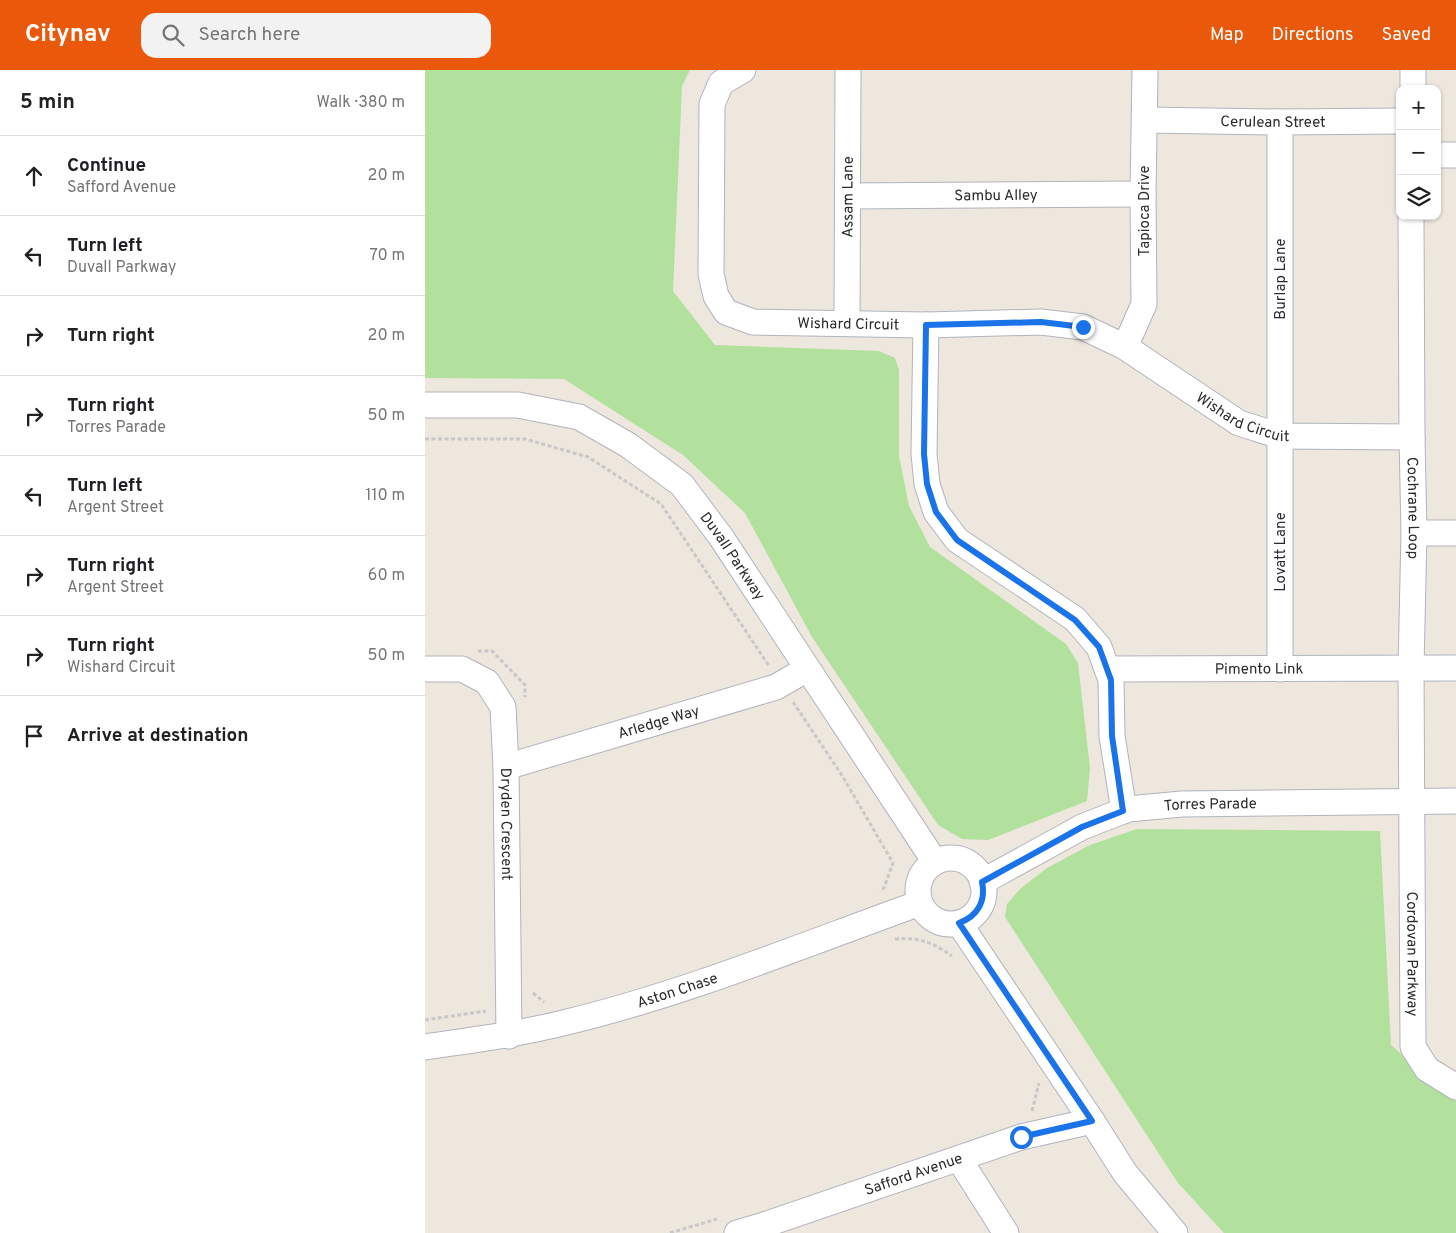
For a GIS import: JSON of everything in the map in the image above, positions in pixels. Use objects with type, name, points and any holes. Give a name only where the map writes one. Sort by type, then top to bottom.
[{"type":"street","name":"Wishard Circuit","points":[[743,70],[721,83],[712,104],[711,274],[716,296],[727,312],[753,322],[926,325],[1041,322],[1083,327],[1125,347],[1239,423],[1280,436],[1412,437]]},
{"type":"street","name":"Assam Lane","points":[[847,324],[848,70]]},
{"type":"street","name":"Tapioca Drive","points":[[1125,347],[1145,304],[1143,194],[1145,70]]},
{"type":"street","points":[[1413,70],[1413,85]]},
{"type":"street","name":"Cerulean Street","points":[[1145,120],[1396,121]]},
{"type":"street","name":"Burlap Lane","points":[[1280,122],[1280,436]]},
{"type":"street","points":[[1441,155],[1456,155]]},
{"type":"street","name":"Sambu Alley","points":[[848,196],[1143,194]]},
{"type":"street","name":"Cochrane Loop","points":[[1411,220],[1414,533],[1411,800]]},
{"type":"street","points":[[926,325],[924,454],[927,484],[936,512],[957,540],[1075,620],[1099,647],[1111,680],[1112,736],[1123,811]]},
{"type":"street","name":"Duvall Parkway","points":[[425,405],[518,405],[579,417],[628,445],[682,485],[721,536],[935,862]]},
{"type":"street","name":"Lovatt Lane","points":[[1280,436],[1280,668]]},
{"type":"street","points":[[1414,533],[1456,533]]},
{"type":"street","name":"Arledge Way","points":[[506,767],[776,687],[807,668]]},
{"type":"street","name":"Pimento Link","points":[[1107,669],[1456,668]]},
{"type":"street","name":"Dryden Crescent","points":[[425,669],[462,669],[487,682],[503,707],[506,767],[509,1036]]},
{"type":"street","name":"Cordovan Parkway","points":[[1411,800],[1413,1047],[1427,1069],[1456,1088]]},
{"type":"street","name":"Torres Parade","points":[[982,882],[1082,827],[1128,809],[1182,804],[1456,801]]},
{"type":"street","points":[[951,858],[962,860],[974,868],[982,882],[984,891],[982,902],[968,920],[951,924],[940,922],[927,915],[920,903],[917,891],[919,880],[927,868],[935,862],[951,858]]},
{"type":"street","name":"Aston Chase","points":[[425,1047],[509,1036],[624,1007],[705,981],[920,903]]},
{"type":"street","points":[[959,923],[1125,1173],[1175,1233]]},
{"type":"street","name":"Safford Avenue","points":[[743,1228],[959,1159],[1021,1137],[1092,1121]]},
{"type":"street","points":[[959,1159],[1006,1233]]},
{"type":"path","points":[[425,439],[525,439],[588,457],[661,504],[843,778],[893,863],[884,888],[877,894]]},
{"type":"path","points":[[889,939],[912,938],[937,946],[956,958]]},
{"type":"path","points":[[425,1020],[545,1002]]},
{"type":"path","points":[[1024,1114],[1033,1110],[1039,1081]]},
{"type":"path","points":[[670,1233],[743,1228]]},
{"type":"green space","points":[[425,70],[690,70],[682,86],[673,291],[715,345],[879,351],[895,358],[899,370],[899,456],[909,506],[930,547],[1066,644],[1078,663],[1090,768],[1087,801],[988,840],[962,839],[938,825],[812,637],[745,513],[683,455],[564,379],[425,378]]},
{"type":"green space","points":[[1137,829],[1380,831],[1391,1045],[1456,1101],[1456,1233],[1224,1233],[1178,1183],[1005,917],[1007,904],[1020,889],[1047,868],[1090,845]]},
{"type":"route","points":[[1021,1137],[1092,1121],[959,923],[968,920],[982,902],[984,891],[982,882],[1082,827],[1123,811],[1112,736],[1111,680],[1099,647],[1075,620],[957,540],[936,512],[927,484],[924,454],[926,325],[1041,322],[1083,327]]}]
